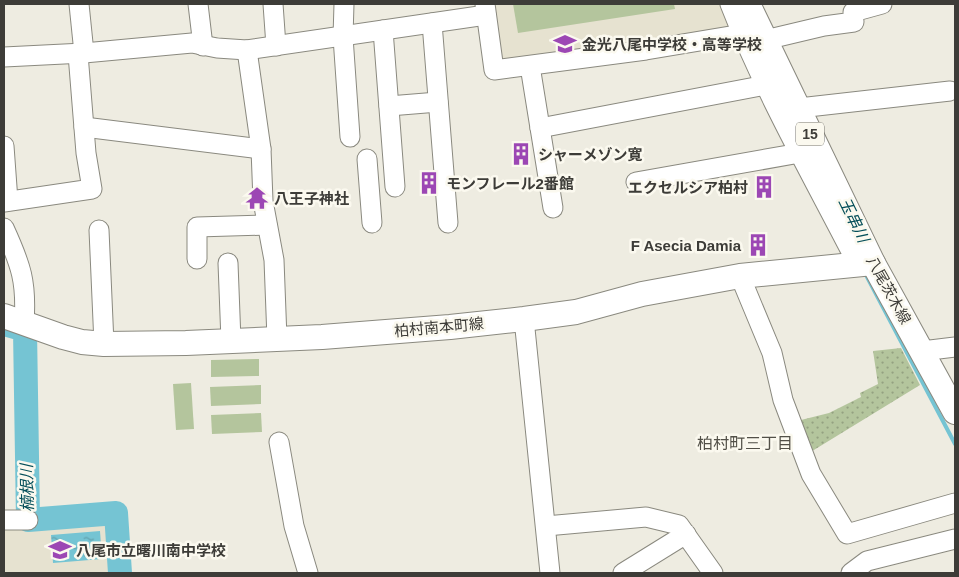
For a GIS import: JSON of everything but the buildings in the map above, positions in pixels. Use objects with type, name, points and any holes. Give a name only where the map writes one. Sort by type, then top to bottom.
[{"type":"main road","name":"八尾茨木線","points":[[748,4],[753,32],[799,108],[808,150],[866,264],[922,351],[955,411]]},
{"type":"main road","name":"柏村南本町線","points":[[14,320],[82,342],[104,344],[231,341],[384,333],[576,312],[642,294],[740,276],[866,264]]},
{"type":"street","points":[[4,146],[6,201],[92,189],[84,127],[79,4]]},
{"type":"street","points":[[198,4],[203,46]]},
{"type":"street","points":[[273,4],[276,46]]},
{"type":"street","points":[[344,4],[343,37],[350,137]]},
{"type":"street","points":[[636,182],[808,150],[766,85],[753,32],[730,4]]},
{"type":"street","points":[[4,57],[81,54],[192,43],[203,46],[247,50],[343,37],[383,30],[438,16],[486,9],[494,70],[646,50],[753,32],[854,22],[852,8],[882,4]]},
{"type":"street","points":[[438,16],[438,102],[448,223]]},
{"type":"street","points":[[383,30],[395,187]]},
{"type":"street","points":[[247,50],[261,149],[263,201],[274,260],[278,339]]},
{"type":"street","points":[[530,66],[553,208]]},
{"type":"street","points":[[540,128],[766,85]]},
{"type":"street","points":[[799,108],[950,91]]},
{"type":"street","points":[[389,106],[438,102]]},
{"type":"street","points":[[84,127],[261,149]]},
{"type":"street","points":[[372,223],[359,160],[393,157]]},
{"type":"street","points":[[198,259],[196,227],[267,225]]},
{"type":"street","points":[[4,228],[10,256],[22,272],[25,288],[14,320]]},
{"type":"street","points":[[100,230],[104,344]]},
{"type":"street","points":[[228,263],[231,341]]},
{"type":"street","points":[[740,276],[772,353],[783,400],[811,474],[847,534],[955,503]]},
{"type":"street","points":[[524,319],[550,573]]},
{"type":"street","points":[[922,351],[955,347]]},
{"type":"street","points":[[279,442],[294,526],[308,573]]},
{"type":"street","points":[[546,526],[646,517],[679,524],[713,573]]},
{"type":"street","points":[[4,520],[28,520]]},
{"type":"street","points":[[623,573],[686,534]]},
{"type":"street","points":[[851,573],[867,561],[955,539]]},
{"type":"shaded area","name":"金光八尾中学校・高等学校","points":[[489,4],[724,4],[735,31],[505,61],[499,57]]},
{"type":"shaded area","name":"八尾市立曙川南中学校","points":[[114,518],[118,573],[4,573],[4,527],[31,527]]},
{"type":"green space","points":[[513,4],[674,4],[675,9],[518,33]]},
{"type":"green space","points":[[901,348],[920,385],[809,453],[797,421],[829,413],[861,397],[860,393],[878,384],[873,351]]},
{"type":"green space","points":[[259,359],[259,376],[211,377],[211,360]]},
{"type":"green space","points":[[191,383],[194,429],[176,430],[173,384]]},
{"type":"green space","points":[[261,385],[261,404],[211,406],[210,387]]},
{"type":"green space","points":[[261,413],[262,432],[212,434],[211,415]]},
{"type":"water","points":[[100,531],[102,559],[53,563],[51,535]]},
{"type":"waterway","name":"玉串川","points":[[866,275],[955,444]]},
{"type":"waterway","name":"楠根川","points":[[4,324],[25,330],[28,520],[116,513],[120,573]]},
{"type":"place","name":"金光八尾中学校・高等学校","points":[[565,44]]},
{"type":"place","name":"シャーメゾン寛","points":[[521,154]]},
{"type":"place","name":"モンフレール2番館","points":[[429,183]]},
{"type":"place","name":"エクセルシア柏村","points":[[764,187]]},
{"type":"place","name":"八王子神社","points":[[257,198]]},
{"type":"place","name":"F Asecia Damia","points":[[758,245]]},
{"type":"place","name":"八尾市立曙川南中学校","points":[[60,550]]},
{"type":"district","name":"柏村町三丁目","points":[[745,443]]}]
